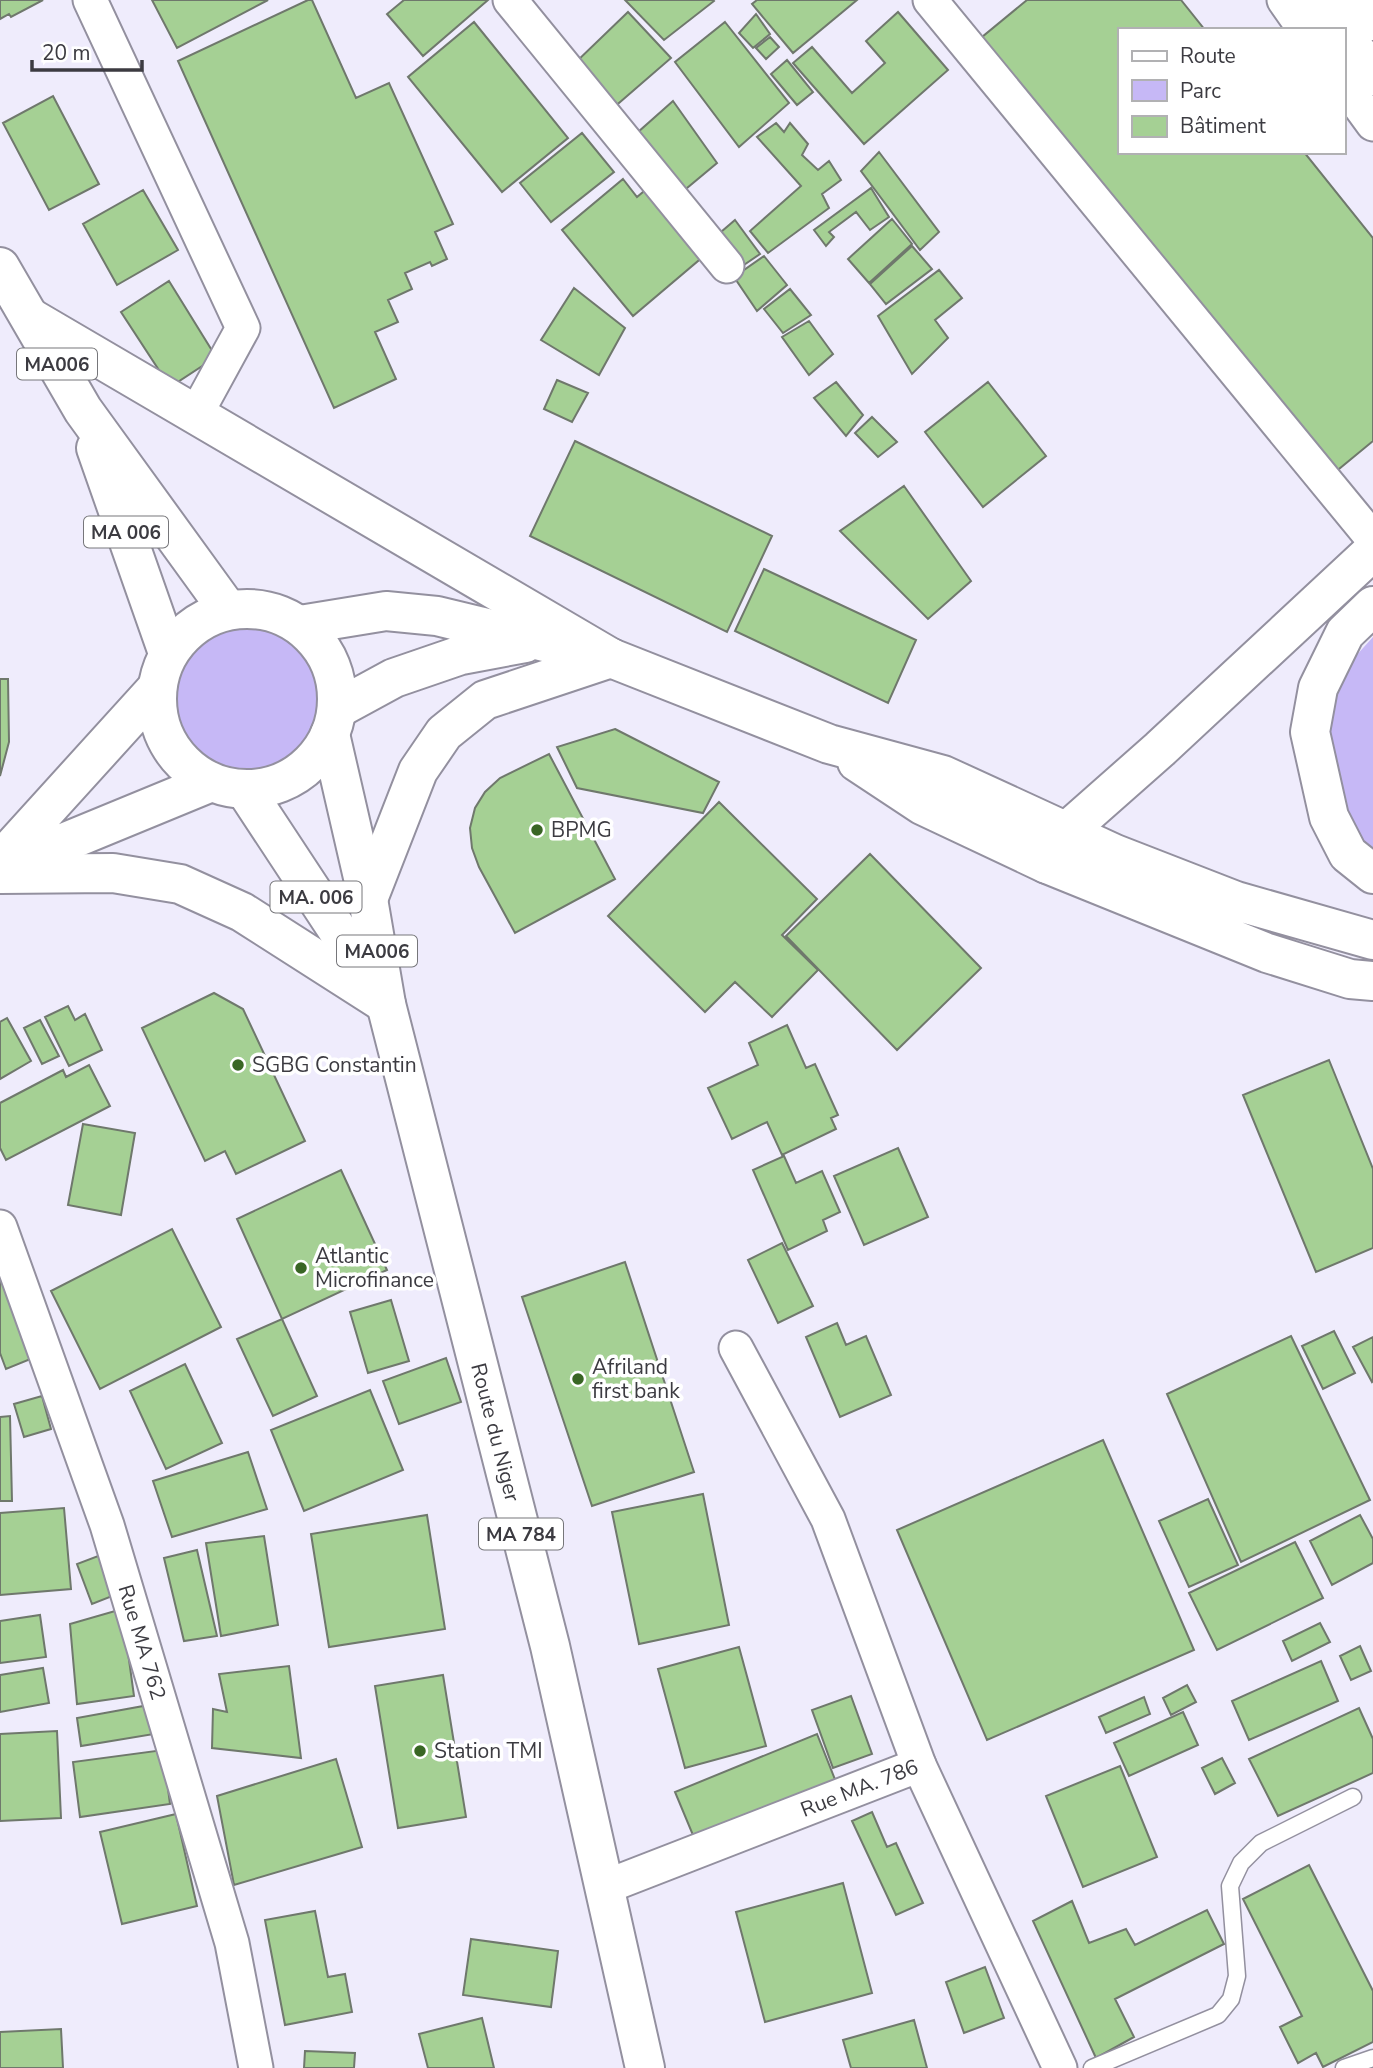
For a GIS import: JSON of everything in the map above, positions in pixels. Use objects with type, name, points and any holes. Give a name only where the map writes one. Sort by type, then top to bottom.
[{"type":"main road","points":[[1322,0],[1341,28]]},
{"type":"main road","points":[[1355,0],[1373,21]]},
{"type":"main road","points":[[1345,34],[1373,76]]},
{"type":"main road","points":[[0,267],[31,318],[611,658]]},
{"type":"main road","name":"MA006","points":[[31,318],[83,410]]},
{"type":"main road","name":"MA 006","points":[[83,410],[228,610]]},
{"type":"main road","name":"MA 006","points":[[83,410],[169,653]]},
{"type":"main road","points":[[1047,864],[1066,832],[1160,749],[1373,551]]},
{"type":"main road","points":[[1373,606],[1345,633],[1318,688],[1310,732],[1329,817],[1348,854],[1373,874]]},
{"type":"main road","points":[[0,861],[156,689],[169,653],[184,633],[205,618],[228,610],[254,608],[278,614],[300,625],[322,649],[335,677],[334,722],[317,757],[297,775],[273,787],[246,791],[209,783],[185,767],[168,745],[158,718],[156,689]]},
{"type":"main road","points":[[300,625],[386,611],[436,616],[611,658],[829,744],[943,775],[1115,854],[1236,901],[1373,940]]},
{"type":"main road","points":[[334,722],[394,678],[461,656],[539,640]]},
{"type":"main road","points":[[368,899],[418,771],[443,733],[485,700],[611,658]]},
{"type":"main road","name":"Route du Niger","points":[[334,722],[386,1004],[550,1646],[645,2068]]},
{"type":"main road","points":[[829,744],[922,804],[1047,864],[1267,953],[1350,979],[1373,981]]},
{"type":"main road","points":[[0,872],[209,783]]},
{"type":"main road","name":"Route du Niger","points":[[246,791],[386,1004]]},
{"type":"main road","points":[[0,872],[113,873],[180,884],[242,912],[386,1004]]},
{"type":"street","points":[[90,0],[243,328],[196,414]]},
{"type":"street","points":[[510,0],[727,266]]},
{"type":"street","points":[[930,0],[1373,539]]},
{"type":"street","points":[[1284,0],[1304,28]]},
{"type":"street","points":[[1345,86],[1373,124]]},
{"type":"street","name":"Rue MA 762","points":[[0,1227],[107,1525],[232,1943],[256,2068]]},
{"type":"street","points":[[736,1348],[828,1519],[919,1765]]},
{"type":"street","name":"Rue MA. 786","points":[[605,1887],[919,1765],[1060,2068]]},
{"type":"lane","points":[[1092,2068],[1218,2015],[1231,1999],[1237,1976],[1230,1886],[1241,1863],[1261,1843],[1353,1797]]},
{"type":"lane","points":[[1344,2068],[1373,2058]]},
{"type":"green space","points":[[245,620],[277,626],[303,644],[321,670],[327,702],[321,734],[303,760],[277,778],[245,784],[213,778],[187,760],[169,734],[163,702],[169,670],[187,644],[213,626]]},
{"type":"green space","points":[[1373,637],[1373,852],[1363,843],[1338,801],[1328,752],[1334,703],[1354,658]]},
{"type":"building","points":[[0,0],[43,0],[11,17],[9,14],[0,19]]},
{"type":"building","points":[[152,0],[268,0],[177,48]]},
{"type":"building","points":[[312,0],[356,98],[389,83],[453,224],[435,232],[447,259],[432,266],[430,262],[405,273],[412,289],[388,300],[398,322],[375,332],[396,379],[334,408],[178,61]]},
{"type":"building","points":[[404,0],[488,0],[423,56],[387,14]]},
{"type":"building","points":[[625,0],[713,0],[714,1],[664,40]]},
{"type":"building","points":[[757,0],[857,0],[793,53],[752,4]]},
{"type":"building","points":[[1027,0],[1181,0],[1203,28],[1118,28],[1118,154],[1306,154],[1373,238],[1373,441],[1328,478],[976,42]]},
{"type":"building","points":[[628,12],[671,58],[612,109],[576,62]]},
{"type":"building","points":[[898,12],[948,70],[864,144],[793,63],[812,47],[852,93],[885,63],[866,41]]},
{"type":"building","points":[[756,14],[770,34],[753,48],[739,33]]},
{"type":"building","points":[[474,22],[568,138],[502,192],[408,77]]},
{"type":"building","points":[[725,22],[789,103],[739,147],[675,62]]},
{"type":"building","points":[[770,37],[779,47],[766,59],[756,48]]},
{"type":"building","points":[[787,60],[813,92],[797,105],[771,74]]},
{"type":"building","points":[[53,96],[99,184],[49,210],[3,123]]},
{"type":"building","points":[[673,101],[717,163],[681,193],[637,133]]},
{"type":"building","points":[[776,123],[784,132],[790,123],[808,144],[802,155],[818,170],[829,161],[841,180],[822,194],[829,208],[768,253],[750,231],[801,186],[757,137]]},
{"type":"building","points":[[582,133],[614,172],[551,222],[520,183]]},
{"type":"building","points":[[879,152],[939,232],[920,250],[861,171]]},
{"type":"building","points":[[623,179],[637,197],[649,187],[705,255],[633,316],[562,230]]},
{"type":"building","points":[[871,188],[889,217],[870,230],[856,212],[829,232],[834,237],[826,246],[814,230]]},
{"type":"building","points":[[143,190],[178,250],[117,285],[83,224]]},
{"type":"building","points":[[892,219],[912,244],[869,283],[848,259]]},
{"type":"building","points":[[735,220],[760,254],[738,269],[714,238]]},
{"type":"building","points":[[912,246],[932,269],[886,304],[870,284]]},
{"type":"building","points":[[764,256],[787,285],[757,311],[734,277]]},
{"type":"building","points":[[939,270],[962,298],[935,320],[948,338],[912,374],[878,316]]},
{"type":"building","points":[[169,281],[216,357],[170,387],[121,312]]},
{"type":"building","points":[[574,288],[625,328],[599,375],[541,340]]},
{"type":"building","points":[[790,289],[811,315],[783,333],[764,309]]},
{"type":"building","points":[[809,321],[833,354],[809,375],[782,337]]},
{"type":"building","points":[[557,380],[588,393],[572,422],[544,409]]},
{"type":"building","points":[[836,382],[863,415],[846,436],[814,398]]},
{"type":"building","points":[[988,382],[1046,456],[983,507],[925,432]]},
{"type":"building","points":[[872,417],[897,442],[878,457],[855,433]]},
{"type":"building","points":[[575,441],[772,536],[727,632],[530,536]]},
{"type":"building","points":[[904,486],[971,581],[928,619],[840,531]]},
{"type":"building","points":[[764,569],[916,640],[888,703],[735,631]]},
{"type":"building","points":[[0,679],[8,679],[9,742],[0,776]]},
{"type":"building","points":[[615,729],[719,782],[703,813],[577,788],[557,747]]},
{"type":"building","points":[[549,754],[615,879],[515,933],[479,867],[472,848],[470,828],[475,808],[485,792],[500,778]]},
{"type":"building","points":[[719,802],[817,899],[782,935],[818,970],[772,1017],[735,982],[705,1012],[608,916]]},
{"type":"building","points":[[870,854],[981,968],[897,1050],[786,936]]},
{"type":"building","points":[[214,993],[243,1009],[305,1141],[236,1174],[225,1151],[205,1161],[142,1028]]},
{"type":"building","points":[[68,1006],[75,1020],[85,1014],[102,1050],[69,1066],[45,1017]]},
{"type":"building","points":[[7,1018],[31,1061],[0,1079],[0,1022]]},
{"type":"building","points":[[40,1020],[59,1056],[42,1064],[24,1028]]},
{"type":"building","points":[[787,1025],[806,1068],[815,1064],[838,1115],[831,1118],[836,1129],[782,1155],[767,1122],[732,1139],[708,1088],[758,1065],[749,1043]]},
{"type":"building","points":[[1329,1060],[1373,1169],[1373,1248],[1316,1272],[1243,1095]]},
{"type":"building","points":[[89,1065],[110,1106],[6,1160],[0,1148],[0,1103],[63,1070],[66,1077]]},
{"type":"building","points":[[83,1124],[135,1133],[121,1215],[68,1205]]},
{"type":"building","points":[[898,1148],[928,1217],[864,1245],[834,1176]]},
{"type":"building","points":[[784,1156],[796,1183],[822,1171],[840,1212],[823,1220],[827,1231],[788,1250],[753,1170]]},
{"type":"building","points":[[341,1170],[387,1270],[282,1319],[237,1219]]},
{"type":"building","points":[[172,1229],[221,1327],[100,1389],[51,1291]]},
{"type":"building","points":[[782,1243],[813,1306],[778,1323],[748,1260]]},
{"type":"building","points":[[625,1262],[694,1472],[592,1506],[522,1297]]},
{"type":"building","points":[[0,1264],[38,1356],[6,1369],[0,1353]]},
{"type":"building","points":[[391,1300],[409,1361],[368,1373],[350,1312]]},
{"type":"building","points":[[282,1319],[317,1396],[273,1416],[237,1339]]},
{"type":"building","points":[[837,1323],[846,1345],[866,1336],[891,1395],[840,1417],[806,1337]]},
{"type":"building","points":[[1334,1331],[1355,1373],[1323,1389],[1302,1346]]},
{"type":"building","points":[[1291,1336],[1370,1500],[1241,1562],[1167,1394]]},
{"type":"building","points":[[1373,1337],[1373,1381],[1372,1382],[1353,1347]]},
{"type":"building","points":[[446,1358],[461,1402],[399,1424],[383,1381]]},
{"type":"building","points":[[185,1364],[222,1443],[166,1469],[130,1391]]},
{"type":"building","points":[[370,1390],[403,1470],[304,1511],[271,1430]]},
{"type":"building","points":[[42,1396],[51,1429],[24,1437],[14,1404]]},
{"type":"building","points":[[10,1416],[12,1501],[0,1501],[0,1417]]},
{"type":"building","points":[[1103,1440],[1194,1650],[987,1740],[897,1530]]},
{"type":"building","points":[[248,1452],[267,1509],[172,1537],[153,1481]]},
{"type":"building","points":[[703,1494],[729,1625],[639,1644],[612,1512]]},
{"type":"building","points":[[1208,1499],[1238,1565],[1189,1587],[1159,1521]]},
{"type":"building","points":[[64,1508],[71,1589],[0,1595],[0,1513]]},
{"type":"building","points":[[427,1515],[445,1629],[329,1647],[311,1534]]},
{"type":"building","points":[[1360,1515],[1373,1539],[1373,1563],[1332,1585],[1310,1541]]},
{"type":"building","points":[[264,1536],[278,1625],[221,1636],[206,1543]]},
{"type":"building","points":[[1295,1542],[1323,1598],[1217,1650],[1189,1593]]},
{"type":"building","points":[[197,1550],[217,1636],[184,1641],[164,1558]]},
{"type":"building","points":[[106,1553],[120,1593],[92,1604],[77,1564]]},
{"type":"building","points":[[122,1609],[134,1696],[77,1704],[70,1624]]},
{"type":"building","points":[[40,1615],[46,1657],[0,1663],[0,1621]]},
{"type":"building","points":[[1320,1623],[1330,1642],[1292,1661],[1283,1641]]},
{"type":"building","points":[[1360,1646],[1371,1671],[1351,1680],[1340,1656]]},
{"type":"building","points":[[739,1647],[766,1746],[685,1768],[658,1669]]},
{"type":"building","points":[[1321,1661],[1338,1701],[1249,1740],[1232,1701]]},
{"type":"building","points":[[289,1666],[301,1758],[212,1748],[213,1709],[227,1712],[219,1674]]},
{"type":"building","points":[[43,1668],[49,1703],[0,1712],[0,1675]]},
{"type":"building","name":"Station TMI","points":[[443,1675],[466,1817],[398,1828],[375,1686]]},
{"type":"building","points":[[1187,1685],[1196,1702],[1171,1715],[1163,1698]]},
{"type":"building","points":[[851,1696],[872,1754],[833,1768],[812,1710]]},
{"type":"building","points":[[1144,1697],[1150,1714],[1106,1733],[1099,1717]]},
{"type":"building","points":[[149,1705],[154,1734],[81,1746],[77,1718]]},
{"type":"building","points":[[1359,1708],[1373,1739],[1373,1773],[1278,1816],[1249,1759]]},
{"type":"building","points":[[1183,1712],[1198,1745],[1129,1776],[1114,1743]]},
{"type":"building","points":[[57,1731],[61,1818],[0,1821],[0,1734]]},
{"type":"building","points":[[817,1734],[836,1782],[695,1840],[675,1792]]},
{"type":"building","points":[[163,1750],[170,1804],[80,1817],[73,1762]]},
{"type":"building","points":[[1222,1758],[1235,1783],[1215,1794],[1202,1768]]},
{"type":"building","points":[[336,1759],[362,1847],[234,1885],[217,1796]]},
{"type":"building","points":[[1120,1766],[1157,1857],[1083,1887],[1046,1796]]},
{"type":"building","points":[[872,1812],[887,1847],[896,1843],[923,1903],[896,1915],[852,1821]]},
{"type":"building","points":[[176,1814],[197,1906],[122,1924],[100,1832]]},
{"type":"building","points":[[1309,1865],[1373,1991],[1373,2042],[1323,2067],[1316,2053],[1298,2063],[1280,2027],[1302,2016],[1243,1899]]},
{"type":"building","points":[[843,1883],[872,1993],[765,2022],[736,1912]]},
{"type":"building","points":[[1072,1901],[1089,1943],[1126,1929],[1135,1945],[1207,1910],[1224,1944],[1115,1999],[1134,2037],[1096,2058],[1033,1921]]},
{"type":"building","points":[[315,1911],[328,1977],[345,1974],[352,2012],[285,2025],[265,1920]]},
{"type":"building","points":[[471,1939],[558,1951],[551,2007],[463,1995]]},
{"type":"building","points":[[985,1967],[1004,2018],[964,2033],[946,1982]]},
{"type":"building","points":[[482,2018],[494,2068],[428,2068],[419,2034]]},
{"type":"building","points":[[914,2020],[927,2068],[851,2068],[843,2040]]},
{"type":"building","points":[[61,2029],[63,2068],[0,2068],[0,2032]]},
{"type":"building","points":[[305,2051],[355,2053],[354,2068],[304,2068]]},
{"type":"place","name":"BPMG","points":[[537,830]]},
{"type":"place","name":"SGBG Constantin","points":[[238,1065]]},
{"type":"place","name":"Atlantic Microfinance","points":[[301,1268]]},
{"type":"place","name":"Afriland first bank","points":[[578,1379]]},
{"type":"place","name":"Station TMI","points":[[420,1751]]}]
